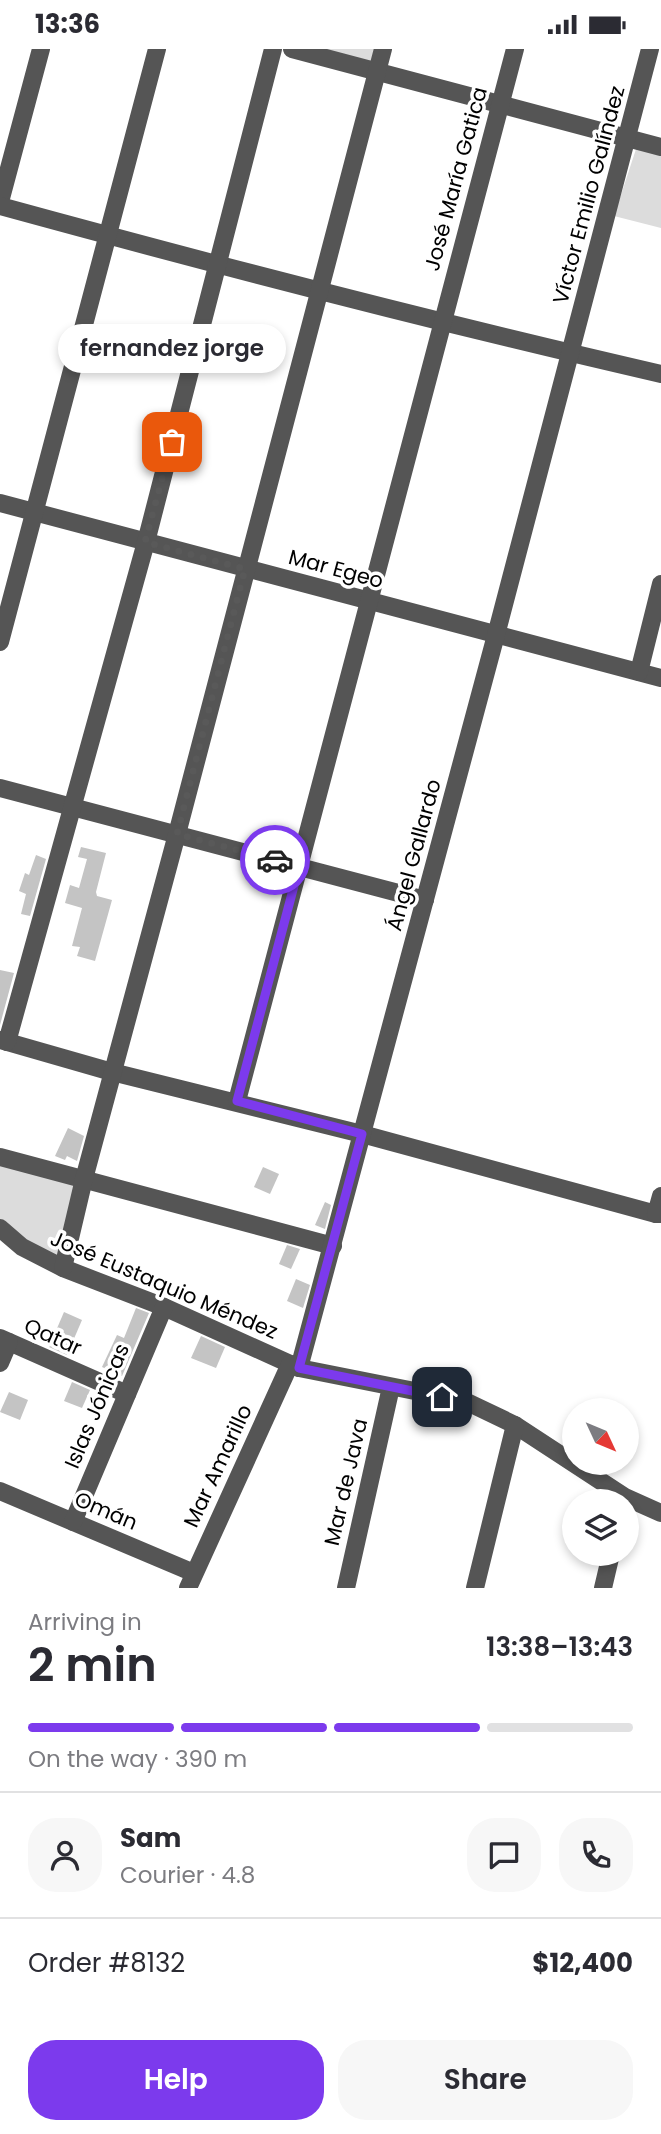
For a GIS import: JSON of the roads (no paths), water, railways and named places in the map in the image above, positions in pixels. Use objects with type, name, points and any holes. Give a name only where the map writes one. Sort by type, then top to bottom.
[{"type":"street","points":[[41,49],[0,204],[218,265],[661,374]]},
{"type":"street","points":[[0,642],[158,49]]},
{"type":"street","points":[[273,49],[74,806],[3,1041],[113,1072],[362,1134],[659,1215],[661,1196]]},
{"type":"street","points":[[292,49],[661,147]]},
{"type":"street","points":[[63,1268],[84,1179],[383,49]]},
{"type":"street","name":"José María Gatica","points":[[237,1101],[515,49]]},
{"type":"street","name":"Víctor Emilio Galíndez","points":[[571,353],[650,49]]},
{"type":"street","name":"Ángel Gallardo","points":[[295,1366],[333,1246],[571,353]]},
{"type":"street","name":"Mar Egeo","points":[[0,503],[661,678]]},
{"type":"street","points":[[639,672],[661,584]]},
{"type":"street","points":[[0,788],[425,900]]},
{"type":"street","points":[[0,1157],[333,1246]]},
{"type":"street","name":"José Eustaquio Méndez","points":[[0,1228],[22,1247],[63,1268],[164,1307],[295,1366],[465,1401],[515,1425],[609,1489]]},
{"type":"street","name":"Islas Jónicas","points":[[73,1522],[164,1307]]},
{"type":"street","points":[[0,1363],[5,1340]]},
{"type":"street","name":"Qatar","points":[[5,1340],[127,1394]]},
{"type":"street","name":"Mar Amarillo","points":[[191,1581],[295,1366]]},
{"type":"street","name":"Mar de Java","points":[[346,1588],[391,1387]]},
{"type":"street","points":[[475,1588],[515,1425]]},
{"type":"street","name":"Omán","points":[[0,1490],[73,1522],[191,1581]]},
{"type":"street","name":"José Eustaquio Méndez","points":[[639,1505],[661,1513]]},
{"type":"street","points":[[603,1588],[608,1566]]},
{"type":"place","name":"fernandez jorge","points":[[172,442]]}]
